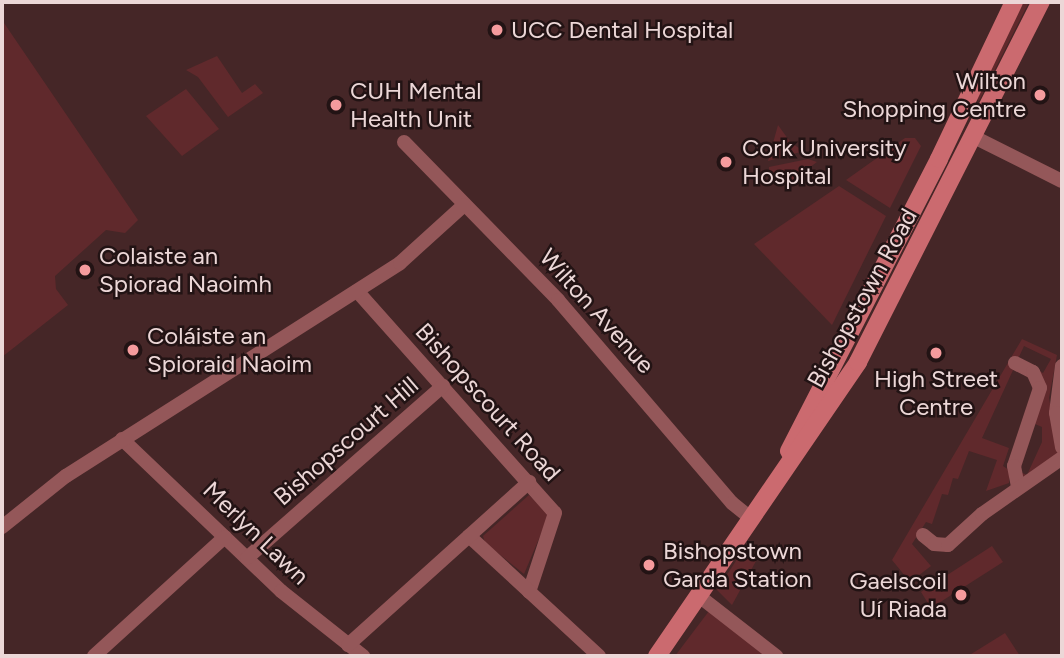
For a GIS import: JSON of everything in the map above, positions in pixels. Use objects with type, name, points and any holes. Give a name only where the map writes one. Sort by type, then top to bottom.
[{"type":"main road","name":"Bishopstown Road","points":[[765,494],[939,159],[1014,2]]},
{"type":"main road","name":"Bishopstown Road","points":[[657,656],[765,494],[810,439],[858,362],[1041,2]]},
{"type":"street","points":[[974,137],[1062,181]]},
{"type":"street","name":"Wilton Avenue","points":[[404,142],[558,300],[732,503],[749,517]]},
{"type":"street","points":[[2,527],[66,475],[410,256],[464,205]]},
{"type":"street","name":"Bishopscourt Road","points":[[357,291],[529,481],[555,517],[529,592]]},
{"type":"street","points":[[1015,363],[1033,372],[1040,388],[1014,466],[1018,486]]},
{"type":"street","points":[[1062,366],[1056,413],[1062,447]]},
{"type":"street","name":"Bishopscourt Hill","points":[[247,558],[443,386]]},
{"type":"street","name":"Merlyn Lawn","points":[[122,439],[247,558],[363,656]]},
{"type":"street","points":[[923,535],[934,544],[948,545],[1018,486],[1062,457]]},
{"type":"street","points":[[348,645],[529,481]]},
{"type":"street","points":[[469,536],[599,656]]},
{"type":"street","points":[[94,656],[225,537]]},
{"type":"street","points":[[699,596],[776,656]]},
{"type":"shaded area","points":[[1023,2],[1029,2],[979,101],[976,99]]},
{"type":"shaded area","points":[[2,20],[138,220],[125,233],[106,230],[55,276],[56,289],[68,305],[2,357]]},
{"type":"shaded area","points":[[217,56],[242,93],[255,84],[263,93],[228,117],[198,77],[186,70]]},
{"type":"shaded area","points":[[186,89],[219,129],[182,156],[146,116]]},
{"type":"shaded area","points":[[778,125],[791,143],[804,151],[768,161]]},
{"type":"shaded area","points":[[905,138],[915,138],[921,146],[890,208],[846,180]]},
{"type":"shaded area","points":[[808,159],[817,162],[786,185],[769,182],[769,167]]},
{"type":"shaded area","points":[[839,186],[886,216],[832,325],[754,244]]},
{"type":"shaded area","points":[[1022,339],[1057,355],[1049,398],[1059,452],[1025,484],[1018,471],[1027,475],[1042,442],[1042,427],[1035,424],[1038,370],[1043,373],[1051,359],[1024,346],[982,438],[1009,448],[1003,466],[1009,470],[1009,483],[986,491],[997,460],[969,451],[958,479],[953,478],[948,495],[942,494],[932,524],[926,522],[912,544],[931,566],[910,582],[892,560]]},
{"type":"shaded area","points":[[529,495],[549,515],[524,574],[485,543],[483,536]]},
{"type":"shaded area","points":[[992,546],[1003,562],[931,608],[921,592]]},
{"type":"shaded area","points":[[743,550],[756,561],[732,605],[717,590]]},
{"type":"shaded area","points":[[709,611],[767,656],[675,656]]},
{"type":"shaded area","points":[[1005,633],[1020,656],[968,656]]},
{"type":"place","name":"UCC Dental Hospital","points":[[497,30]]},
{"type":"place","name":"Wilton Shopping Centre","points":[[1040,95]]},
{"type":"place","name":"CUH Mental Health Unit","points":[[336,105]]},
{"type":"place","name":"Cork University Hospital","points":[[726,162]]},
{"type":"place","name":"Colaiste an Spiorad Naoimh","points":[[85,270]]},
{"type":"place","name":"Coláiste an Spioraid Naoim","points":[[133,350]]},
{"type":"place","name":"High Street Centre","points":[[936,353]]},
{"type":"place","name":"Bishopstown Garda Station","points":[[649,565]]},
{"type":"place","name":"Gaelscoil Uí Riada","points":[[961,595]]}]
